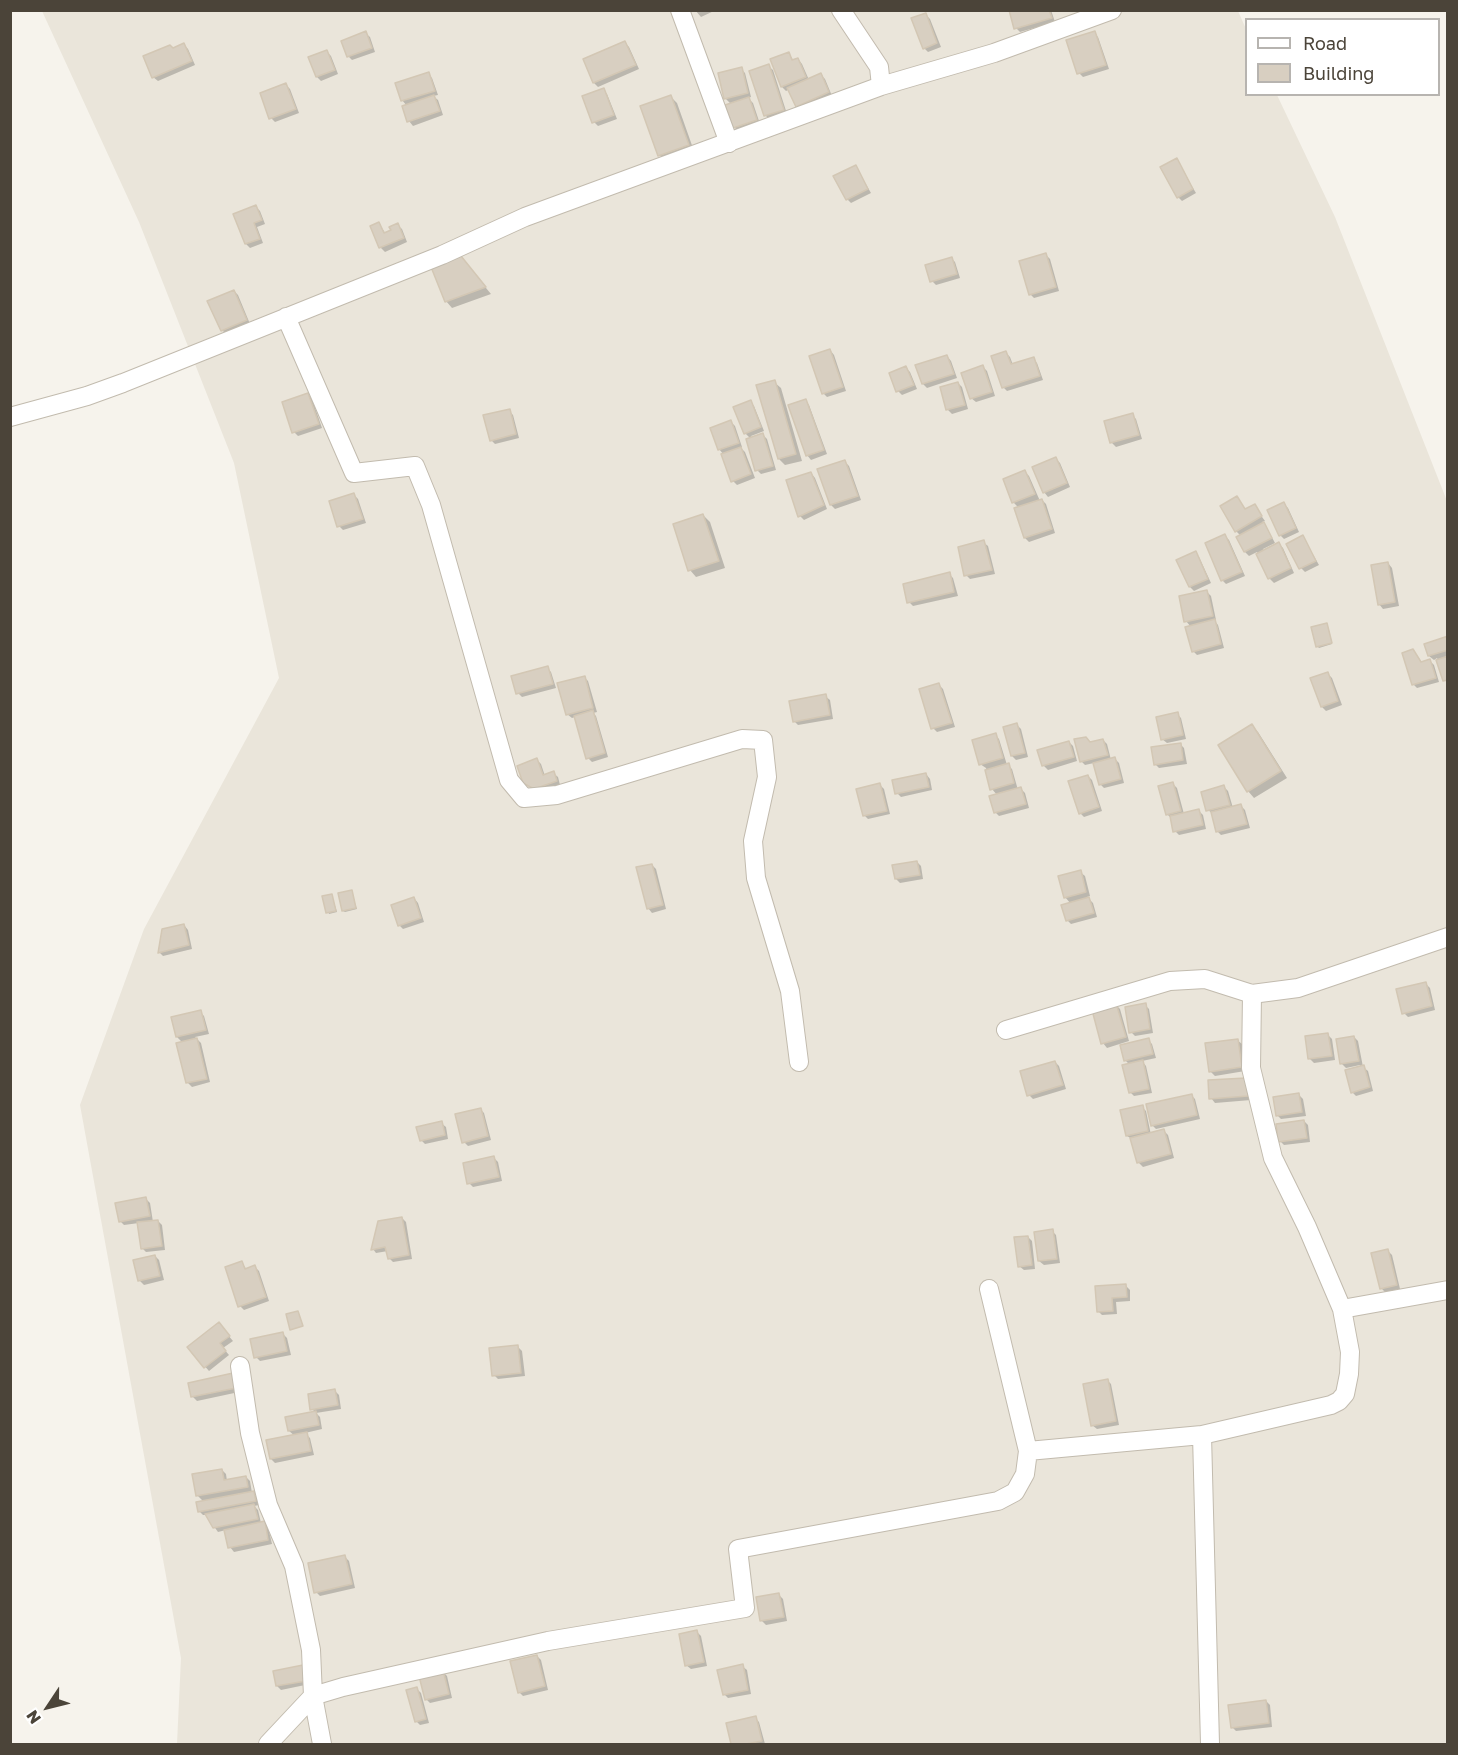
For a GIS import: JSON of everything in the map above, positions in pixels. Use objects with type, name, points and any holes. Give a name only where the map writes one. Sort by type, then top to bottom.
[{"type":"street","points":[[680,10],[729,143]]},
{"type":"street","points":[[841,10],[879,67],[881,86]]},
{"type":"street","points":[[10,417],[87,396],[123,383],[442,255],[525,217],[881,86],[994,53],[1112,10]]},
{"type":"street","points":[[286,317],[354,473],[415,466],[431,505],[508,780],[524,798],[557,795],[742,739],[763,740],[767,777],[753,841],[756,878],[790,991],[799,1062]]},
{"type":"street","points":[[1006,1030],[1170,981],[1205,979],[1252,994],[1298,988],[1448,937]]},
{"type":"street","points":[[1028,1451],[1202,1435],[1318,1409],[1339,1401],[1345,1394],[1350,1352],[1342,1309],[1307,1227],[1273,1158],[1251,1068],[1252,994]]},
{"type":"street","points":[[268,1744],[313,1696],[343,1687],[549,1641],[745,1608],[738,1549],[998,1501],[1016,1492],[1025,1474],[1028,1451],[989,1289]]},
{"type":"street","points":[[1342,1309],[1448,1290]]},
{"type":"street","points":[[240,1366],[250,1433],[268,1505],[294,1566],[311,1650],[313,1696],[322,1744]]},
{"type":"street","points":[[1202,1435],[1210,1744]]},
{"type":"shaded area","points":[[42,11],[1238,11],[1245,27],[1245,96],[1277,96],[1335,217],[1447,501],[1447,1744],[177,1744],[181,1658],[80,1105],[144,929],[279,678],[234,463],[139,222]]},
{"type":"building","points":[[1009,10],[1049,10],[1052,18],[1014,29]]},
{"type":"building","points":[[926,13],[937,43],[923,49],[911,18]]},
{"type":"building","points":[[366,31],[372,48],[347,57],[341,41]]},
{"type":"building","points":[[1095,31],[1106,65],[1077,74],[1066,40]]},
{"type":"building","points":[[625,41],[636,65],[593,83],[583,59]]},
{"type":"building","points":[[184,43],[192,61],[152,78],[143,56],[170,45],[173,48]]},
{"type":"building","points":[[327,50],[335,70],[316,77],[308,57]]},
{"type":"building","points":[[789,52],[792,60],[798,58],[806,77],[781,87],[770,59]]},
{"type":"building","points":[[769,64],[784,110],[764,116],[749,71]]},
{"type":"building","points":[[742,67],[748,93],[724,99],[718,73]]},
{"type":"building","points":[[429,72],[435,91],[401,101],[395,83]]},
{"type":"building","points":[[821,73],[829,92],[796,107],[787,88]]},
{"type":"building","points":[[286,83],[296,109],[269,119],[260,93]]},
{"type":"building","points":[[604,88],[614,115],[592,123],[582,96]]},
{"type":"building","points":[[434,95],[440,111],[407,122],[402,106]]},
{"type":"building","points":[[671,95],[689,145],[658,156],[640,106]]},
{"type":"building","points":[[749,97],[757,120],[733,128],[725,105]]},
{"type":"building","points":[[1177,158],[1193,189],[1177,198],[1160,167]]},
{"type":"building","points":[[856,165],[868,189],[846,200],[833,176]]},
{"type":"building","points":[[256,205],[262,220],[254,223],[260,239],[245,244],[233,214]]},
{"type":"building","points":[[379,222],[384,233],[391,230],[389,227],[398,223],[404,238],[379,248],[370,226]]},
{"type":"building","points":[[1046,253],[1056,287],[1029,295],[1019,261]]},
{"type":"building","points":[[461,256],[486,287],[445,302],[431,267]]},
{"type":"building","points":[[952,257],[957,274],[930,282],[925,265]]},
{"type":"building","points":[[234,290],[247,320],[221,331],[207,301]]},
{"type":"building","points":[[830,349],[843,387],[822,394],[809,356]]},
{"type":"building","points":[[1006,351],[1011,364],[1034,357],[1040,376],[1002,388],[991,356]]},
{"type":"building","points":[[947,355],[954,374],[922,384],[915,365]]},
{"type":"building","points":[[983,365],[992,392],[970,399],[961,373]]},
{"type":"building","points":[[906,366],[914,385],[896,392],[889,373]]},
{"type":"building","points":[[775,380],[796,454],[778,459],[756,385]]},
{"type":"building","points":[[958,382],[965,405],[946,410],[940,387]]},
{"type":"building","points":[[308,393],[319,424],[292,433],[282,402]]},
{"type":"building","points":[[806,399],[824,450],[806,456],[788,405]]},
{"type":"building","points":[[751,400],[761,427],[744,434],[733,407]]},
{"type":"building","points":[[510,409],[516,434],[490,441],[483,415]]},
{"type":"building","points":[[1133,413],[1139,435],[1110,443],[1104,421]]},
{"type":"building","points":[[731,420],[739,443],[718,450],[710,428]]},
{"type":"building","points":[[763,433],[773,466],[755,471],[746,439]]},
{"type":"building","points":[[741,447],[751,474],[731,482],[721,454]]},
{"type":"building","points":[[1056,457],[1067,483],[1043,493],[1032,467]]},
{"type":"building","points":[[845,460],[858,496],[830,505],[817,469]]},
{"type":"building","points":[[1025,470],[1035,494],[1012,503],[1003,479]]},
{"type":"building","points":[[811,472],[824,505],[798,517],[786,480]]},
{"type":"building","points":[[354,493],[363,519],[337,527],[329,501]]},
{"type":"building","points":[[1237,496],[1245,509],[1255,504],[1262,516],[1235,532],[1220,506]]},
{"type":"building","points":[[1042,499],[1052,529],[1024,538],[1014,508]]},
{"type":"building","points":[[1284,502],[1296,528],[1279,536],[1267,510]]},
{"type":"building","points":[[703,514],[719,561],[688,571],[673,524]]},
{"type":"building","points":[[1264,522],[1272,538],[1244,552],[1236,537]]},
{"type":"building","points":[[1225,534],[1242,572],[1221,581],[1205,543]]},
{"type":"building","points":[[1303,535],[1316,561],[1299,569],[1286,544]]},
{"type":"building","points":[[984,540],[992,570],[964,576],[958,547]]},
{"type":"building","points":[[1279,542],[1291,568],[1268,579],[1256,554]]},
{"type":"building","points":[[1196,551],[1208,579],[1189,587],[1176,560]]},
{"type":"building","points":[[1388,562],[1395,602],[1378,605],[1371,565]]},
{"type":"building","points":[[950,572],[954,592],[907,603],[903,584]]},
{"type":"building","points":[[1207,590],[1213,616],[1184,622],[1179,596]]},
{"type":"building","points":[[1215,619],[1221,644],[1192,652],[1185,627]]},
{"type":"building","points":[[1327,623],[1332,643],[1316,647],[1311,627]]},
{"type":"building","points":[[1448,636],[1448,650],[1428,656],[1424,644]]},
{"type":"building","points":[[1413,649],[1421,662],[1430,659],[1436,678],[1412,685],[1402,653]]},
{"type":"building","points":[[1448,656],[1448,680],[1443,681],[1436,660]]},
{"type":"building","points":[[548,666],[553,684],[516,694],[511,676]]},
{"type":"building","points":[[1328,672],[1338,701],[1321,707],[1310,678]]},
{"type":"building","points":[[585,676],[593,708],[566,715],[557,683]]},
{"type":"building","points":[[939,683],[952,723],[931,729],[919,689]]},
{"type":"building","points":[[826,694],[830,715],[793,722],[789,701]]},
{"type":"building","points":[[593,710],[605,753],[586,759],[574,716]]},
{"type":"building","points":[[1178,712],[1183,735],[1161,740],[1156,717]]},
{"type":"building","points":[[1017,723],[1025,753],[1011,756],[1003,727]]},
{"type":"building","points":[[1252,724],[1281,771],[1247,792],[1218,745]]},
{"type":"building","points":[[996,733],[1003,758],[979,765],[972,740]]},
{"type":"building","points":[[1086,737],[1090,742],[1103,739],[1108,755],[1080,762],[1074,739]]},
{"type":"building","points":[[1069,741],[1074,757],[1042,766],[1037,750]]},
{"type":"building","points":[[1181,743],[1183,760],[1154,765],[1151,747]]},
{"type":"building","points":[[1115,757],[1121,779],[1099,785],[1093,763]]},
{"type":"building","points":[[537,758],[543,775],[554,771],[557,781],[534,789],[523,783],[517,766]]},
{"type":"building","points":[[1009,763],[1014,783],[990,790],[985,770]]},
{"type":"building","points":[[926,773],[929,787],[895,794],[892,780]]},
{"type":"building","points":[[1088,775],[1099,807],[1079,814],[1068,781]]},
{"type":"building","points":[[1173,782],[1181,811],[1166,815],[1158,786]]},
{"type":"building","points":[[880,783],[887,811],[863,816],[856,789]]},
{"type":"building","points":[[1224,785],[1230,805],[1206,811],[1201,792]]},
{"type":"building","points":[[1021,787],[1026,804],[994,813],[989,796]]},
{"type":"building","points":[[1241,804],[1247,824],[1216,832],[1211,812]]},
{"type":"building","points":[[1199,809],[1203,825],[1173,832],[1170,816]]},
{"type":"building","points":[[917,861],[920,875],[895,879],[892,865]]},
{"type":"building","points":[[652,864],[663,905],[647,909],[636,867]]},
{"type":"building","points":[[1081,870],[1086,892],[1064,898],[1058,876]]},
{"type":"building","points":[[352,890],[356,908],[342,911],[338,893]]},
{"type":"building","points":[[332,894],[336,911],[326,913],[322,896]]},
{"type":"building","points":[[414,897],[421,918],[398,926],[391,905]]},
{"type":"building","points":[[1089,897],[1094,913],[1066,921],[1061,905]]},
{"type":"building","points":[[184,924],[189,945],[158,953],[162,929]]},
{"type":"building","points":[[1426,982],[1432,1006],[1402,1014],[1396,989]]},
{"type":"building","points":[[1116,1003],[1126,1037],[1101,1044],[1092,1010]]},
{"type":"building","points":[[1146,1003],[1150,1029],[1129,1033],[1125,1007]]},
{"type":"building","points":[[201,1010],[206,1030],[176,1037],[171,1017]]},
{"type":"building","points":[[1328,1033],[1332,1056],[1308,1059],[1305,1036]]},
{"type":"building","points":[[1354,1036],[1359,1061],[1340,1064],[1336,1039]]},
{"type":"building","points":[[197,1038],[207,1079],[186,1083],[176,1043]]},
{"type":"building","points":[[1149,1038],[1153,1054],[1124,1061],[1120,1045]]},
{"type":"building","points":[[1238,1039],[1242,1067],[1209,1072],[1205,1043]]},
{"type":"building","points":[[1143,1060],[1149,1089],[1129,1093],[1122,1065]]},
{"type":"building","points":[[1055,1061],[1063,1085],[1027,1096],[1020,1071]]},
{"type":"building","points":[[1364,1065],[1370,1087],[1351,1093],[1345,1070]]},
{"type":"building","points":[[1246,1078],[1248,1096],[1209,1099],[1208,1080]]},
{"type":"building","points":[[1299,1093],[1302,1112],[1276,1116],[1273,1097]]},
{"type":"building","points":[[1192,1094],[1197,1115],[1151,1126],[1146,1104]]},
{"type":"building","points":[[1143,1105],[1148,1131],[1126,1136],[1120,1110]]},
{"type":"building","points":[[481,1108],[488,1136],[462,1143],[455,1114]]},
{"type":"building","points":[[1304,1120],[1307,1138],[1278,1142],[1276,1124]]},
{"type":"building","points":[[442,1121],[445,1135],[420,1141],[416,1127]]},
{"type":"building","points":[[1164,1129],[1171,1154],[1137,1163],[1130,1138]]},
{"type":"building","points":[[494,1156],[499,1177],[467,1184],[463,1163]]},
{"type":"building","points":[[146,1197],[150,1216],[119,1222],[115,1203]]},
{"type":"building","points":[[402,1217],[409,1255],[388,1259],[385,1247],[371,1250],[378,1221]]},
{"type":"building","points":[[158,1220],[162,1246],[141,1249],[137,1222]]},
{"type":"building","points":[[1053,1229],[1057,1259],[1038,1261],[1034,1232]]},
{"type":"building","points":[[1028,1236],[1032,1265],[1018,1267],[1014,1237]]},
{"type":"building","points":[[1388,1249],[1397,1285],[1380,1289],[1371,1253]]},
{"type":"building","points":[[155,1255],[160,1276],[138,1281],[133,1260]]},
{"type":"building","points":[[242,1261],[245,1269],[255,1265],[266,1297],[238,1307],[225,1267]]},
{"type":"building","points":[[1126,1284],[1127,1297],[1112,1298],[1113,1311],[1097,1312],[1095,1286]]},
{"type":"building","points":[[298,1311],[303,1326],[290,1330],[286,1314]]},
{"type":"building","points":[[219,1322],[230,1336],[220,1343],[226,1351],[204,1368],[187,1347]]},
{"type":"building","points":[[283,1332],[287,1351],[254,1358],[250,1339]]},
{"type":"building","points":[[518,1345],[521,1373],[492,1376],[489,1348]]},
{"type":"building","points":[[233,1373],[236,1388],[191,1397],[188,1383]]},
{"type":"building","points":[[1108,1379],[1116,1421],[1091,1426],[1083,1384]]},
{"type":"building","points":[[335,1389],[338,1405],[310,1410],[308,1394]]},
{"type":"building","points":[[316,1411],[319,1425],[288,1431],[285,1417]]},
{"type":"building","points":[[307,1432],[311,1451],[270,1459],[266,1440]]},
{"type":"building","points":[[222,1469],[224,1480],[246,1476],[248,1487],[196,1496],[192,1474]]},
{"type":"building","points":[[254,1491],[256,1501],[198,1512],[196,1502]]},
{"type":"building","points":[[254,1504],[258,1519],[213,1528],[205,1514]]},
{"type":"building","points":[[265,1521],[268,1540],[228,1548],[224,1530]]},
{"type":"building","points":[[345,1555],[352,1584],[314,1593],[308,1563]]},
{"type":"building","points":[[779,1593],[784,1617],[760,1621],[756,1597]]},
{"type":"building","points":[[697,1630],[704,1662],[685,1666],[679,1634]]},
{"type":"building","points":[[537,1655],[545,1686],[518,1693],[510,1661]]},
{"type":"building","points":[[743,1664],[748,1690],[723,1695],[717,1670]]},
{"type":"building","points":[[303,1665],[306,1681],[276,1686],[273,1671]]},
{"type":"building","points":[[443,1670],[449,1694],[425,1700],[419,1676]]},
{"type":"building","points":[[417,1687],[426,1719],[415,1722],[406,1690]]},
{"type":"building","points":[[1266,1700],[1269,1723],[1231,1728],[1228,1705]]},
{"type":"building","points":[[756,1716],[762,1741],[731,1744],[726,1723]]}]
